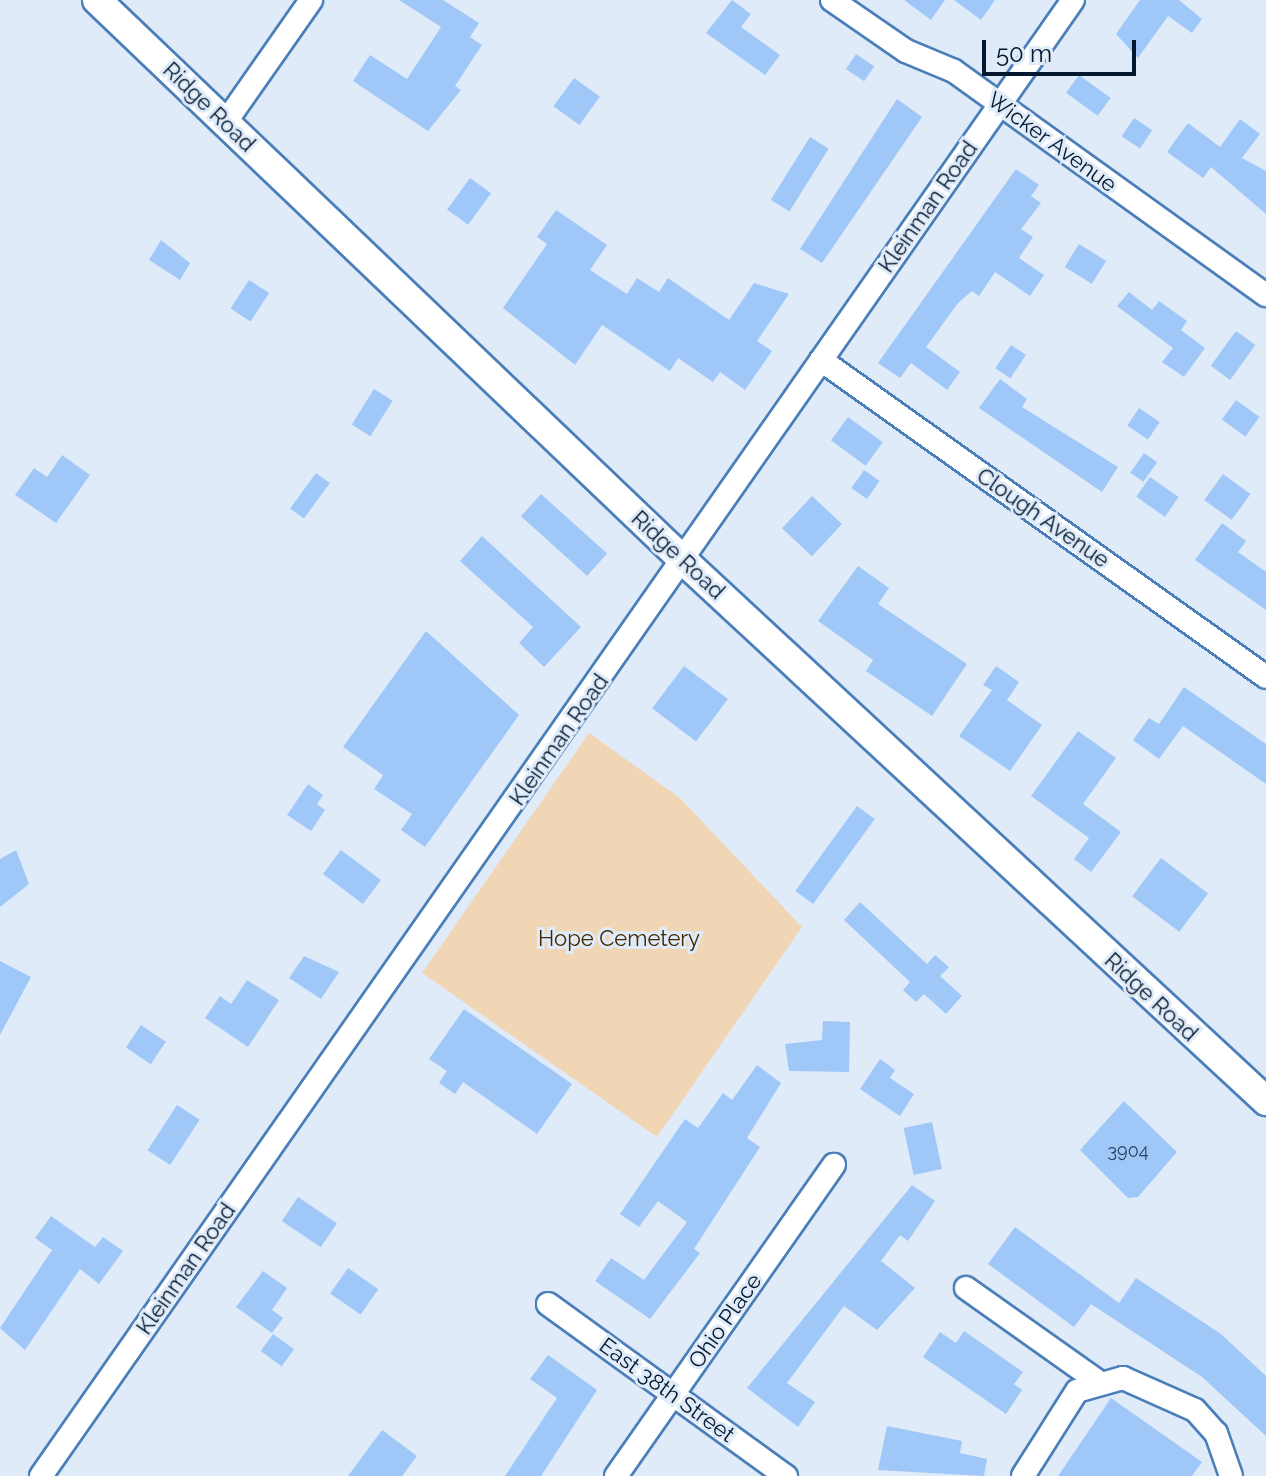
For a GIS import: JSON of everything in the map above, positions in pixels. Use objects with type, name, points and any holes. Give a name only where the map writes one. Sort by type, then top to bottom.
[{"type":"main road","name":"Ridge Road","points":[[97,0],[685,562],[1266,1101]]},
{"type":"street","points":[[225,123],[311,0]]},
{"type":"street","name":"Wicker Avenue","points":[[832,0],[999,104],[1266,295]]},
{"type":"street","name":"Kleinman Road","points":[[41,1476],[685,562],[821,360],[1073,0]]},
{"type":"street","name":"Clough Avenue","points":[[821,360],[1266,677]]},
{"type":"street","name":"Ohio Place","points":[[616,1476],[834,1165]]},
{"type":"street","points":[[966,1288],[1096,1380]]},
{"type":"street","name":"East 38th Street","points":[[548,1304],[786,1476]]},
{"type":"street","points":[[1023,1476],[1077,1391],[1096,1380],[1123,1378],[1178,1397],[1216,1433],[1231,1476]]},
{"type":"green space","name":"Hope Cemetery","points":[[589,733],[680,798],[802,927],[657,1137],[422,973]]},
{"type":"building","points":[[399,0],[443,0],[479,23],[470,37],[482,45],[455,86],[461,90],[428,131],[353,81],[370,55],[407,79],[441,27]]},
{"type":"building","points":[[732,0],[751,14],[741,27],[780,55],[765,75],[706,33]]},
{"type":"building","points":[[904,0],[945,0],[931,20]]},
{"type":"building","points":[[954,0],[995,0],[981,20]]},
{"type":"building","points":[[1140,0],[1179,0],[1202,19],[1192,33],[1168,16],[1138,58],[1116,34]]},
{"type":"building","points":[[856,54],[874,66],[864,81],[846,69]]},
{"type":"building","points":[[1079,75],[1111,98],[1098,116],[1066,93]]},
{"type":"building","points":[[574,78],[600,97],[579,125],[553,106]]},
{"type":"building","points":[[897,99],[922,117],[822,263],[800,249]]},
{"type":"building","points":[[1134,118],[1152,130],[1140,149],[1122,136]]},
{"type":"building","points":[[1240,119],[1260,134],[1242,158],[1266,171],[1266,214],[1211,167],[1203,178],[1167,152],[1188,123],[1220,147]]},
{"type":"building","points":[[810,137],[829,149],[789,211],[771,200]]},
{"type":"building","points":[[1016,169],[1039,185],[1031,196],[1041,203],[1021,229],[1033,237],[1019,258],[1044,275],[1030,296],[995,272],[979,296],[972,291],[958,303],[926,347],[960,372],[947,390],[911,363],[900,378],[878,363]]},
{"type":"building","points":[[470,178],[491,193],[468,225],[447,210]]},
{"type":"building","points":[[556,210],[607,245],[590,270],[627,294],[637,278],[659,292],[668,278],[729,320],[754,283],[789,294],[757,341],[772,351],[745,390],[720,372],[713,382],[678,358],[670,371],[602,325],[575,365],[503,308],[547,244],[537,237]]},
{"type":"building","points":[[161,240],[190,263],[180,280],[149,260]]},
{"type":"building","points":[[1079,244],[1106,261],[1092,284],[1065,267]]},
{"type":"building","points":[[249,280],[269,293],[251,322],[230,309]]},
{"type":"building","points":[[1129,292],[1152,310],[1159,301],[1187,321],[1181,330],[1205,348],[1184,377],[1162,362],[1173,348],[1117,306]]},
{"type":"building","points":[[1236,331],[1255,345],[1230,380],[1211,366]]},
{"type":"building","points":[[1011,345],[1026,355],[1010,378],[995,368]]},
{"type":"building","points":[[1000,379],[1027,399],[1022,407],[1118,467],[1102,492],[979,408]]},
{"type":"building","points":[[374,389],[393,401],[370,436],[352,425]]},
{"type":"building","points":[[1236,400],[1259,417],[1245,436],[1222,419]]},
{"type":"building","points":[[1139,408],[1160,422],[1148,439],[1127,425]]},
{"type":"building","points":[[848,417],[883,442],[866,466],[831,440]]},
{"type":"building","points":[[1144,453],[1157,462],[1143,482],[1130,473]]},
{"type":"building","points":[[62,455],[90,475],[56,523],[15,495],[34,468],[47,477]]},
{"type":"building","points":[[864,470],[880,481],[867,499],[851,488]]},
{"type":"building","points":[[316,473],[330,483],[304,519],[290,509]]},
{"type":"building","points":[[1223,474],[1251,494],[1232,520],[1204,500]]},
{"type":"building","points":[[1150,477],[1179,497],[1165,517],[1136,497]]},
{"type":"building","points":[[541,494],[607,554],[587,576],[521,516]]},
{"type":"building","points":[[812,496],[842,524],[812,556],[782,528]]},
{"type":"building","points":[[1222,523],[1246,541],[1238,552],[1266,572],[1266,610],[1195,560]]},
{"type":"building","points":[[482,536],[581,627],[544,667],[519,643],[533,627],[460,561]]},
{"type":"building","points":[[858,566],[889,588],[878,604],[967,664],[932,716],[866,671],[873,660],[818,621]]},
{"type":"building","points":[[426,631],[519,715],[425,847],[401,830],[412,814],[374,789],[383,775],[343,747]]},
{"type":"building","points":[[684,666],[728,699],[696,741],[652,708]]},
{"type":"building","points":[[996,666],[1019,682],[1007,700],[1042,725],[1010,771],[959,736],[992,690],[983,685]]},
{"type":"building","points":[[1184,687],[1266,744],[1266,784],[1183,726],[1159,759],[1133,740],[1149,718],[1159,724]]},
{"type":"building","points":[[1078,731],[1116,758],[1083,804],[1121,832],[1091,872],[1074,859],[1089,838],[1031,796]]},
{"type":"building","points":[[308,784],[323,795],[317,804],[325,810],[311,831],[287,815]]},
{"type":"building","points":[[857,806],[875,819],[813,904],[795,891]]},
{"type":"building","points":[[16,850],[29,884],[0,907],[0,859]]},
{"type":"building","points":[[341,850],[381,880],[363,904],[323,874]]},
{"type":"building","points":[[1161,858],[1208,894],[1179,932],[1132,896]]},
{"type":"building","points":[[860,902],[927,964],[935,955],[949,967],[940,976],[962,996],[946,1014],[924,994],[916,1002],[903,990],[910,982],[844,920]]},
{"type":"building","points":[[304,956],[339,972],[321,999],[289,978]]},
{"type":"building","points":[[0,961],[31,977],[0,1035]]},
{"type":"building","points":[[247,980],[279,1000],[248,1047],[205,1018],[220,996],[231,1004]]},
{"type":"building","points":[[464,1009],[572,1084],[537,1134],[463,1082],[455,1094],[439,1083],[447,1071],[429,1059]]},
{"type":"building","points":[[823,1021],[850,1022],[849,1072],[789,1071],[785,1044],[822,1040]]},
{"type":"building","points":[[141,1025],[166,1042],[151,1064],[126,1047]]},
{"type":"building","points":[[880,1059],[895,1070],[890,1078],[914,1094],[900,1116],[860,1089]]},
{"type":"building","points":[[757,1065],[781,1083],[747,1138],[760,1147],[694,1249],[700,1253],[650,1319],[595,1281],[611,1258],[644,1280],[687,1222],[658,1201],[639,1227],[620,1214],[685,1119],[698,1128],[723,1093],[732,1100]]},
{"type":"building","points":[[1124,1101],[1177,1152],[1138,1197],[1128,1198],[1080,1150]]},
{"type":"building","points":[[177,1105],[200,1120],[170,1165],[148,1150]]},
{"type":"building","points":[[932,1122],[942,1169],[914,1175],[904,1128]]},
{"type":"building","points":[[912,1185],[935,1201],[908,1241],[900,1235],[881,1261],[915,1288],[877,1330],[844,1306],[787,1383],[815,1402],[798,1427],[747,1388]]},
{"type":"building","points":[[298,1197],[337,1223],[321,1247],[282,1221]]},
{"type":"building","points":[[51,1216],[95,1247],[103,1237],[123,1251],[99,1284],[80,1269],[25,1350],[0,1328],[52,1250],[35,1238]]},
{"type":"building","points":[[1015,1227],[1119,1303],[1136,1278],[1221,1334],[1266,1376],[1266,1436],[1202,1377],[1091,1304],[1074,1327],[988,1264]]},
{"type":"building","points":[[348,1268],[378,1289],[361,1315],[330,1293]]},
{"type":"building","points":[[263,1271],[287,1288],[272,1310],[283,1318],[272,1333],[236,1307]]},
{"type":"building","points":[[964,1331],[1023,1372],[1014,1384],[1022,1390],[1006,1414],[923,1357],[940,1332],[956,1343]]},
{"type":"building","points":[[273,1334],[294,1349],[282,1366],[261,1351]]},
{"type":"building","points":[[548,1355],[597,1390],[541,1476],[505,1476],[557,1398],[530,1379]]},
{"type":"building","points":[[1111,1398],[1202,1462],[1192,1476],[1058,1476]]},
{"type":"building","points":[[887,1426],[962,1441],[960,1453],[987,1459],[984,1476],[878,1470]]},
{"type":"building","points":[[382,1430],[417,1456],[402,1476],[348,1476]]}]
